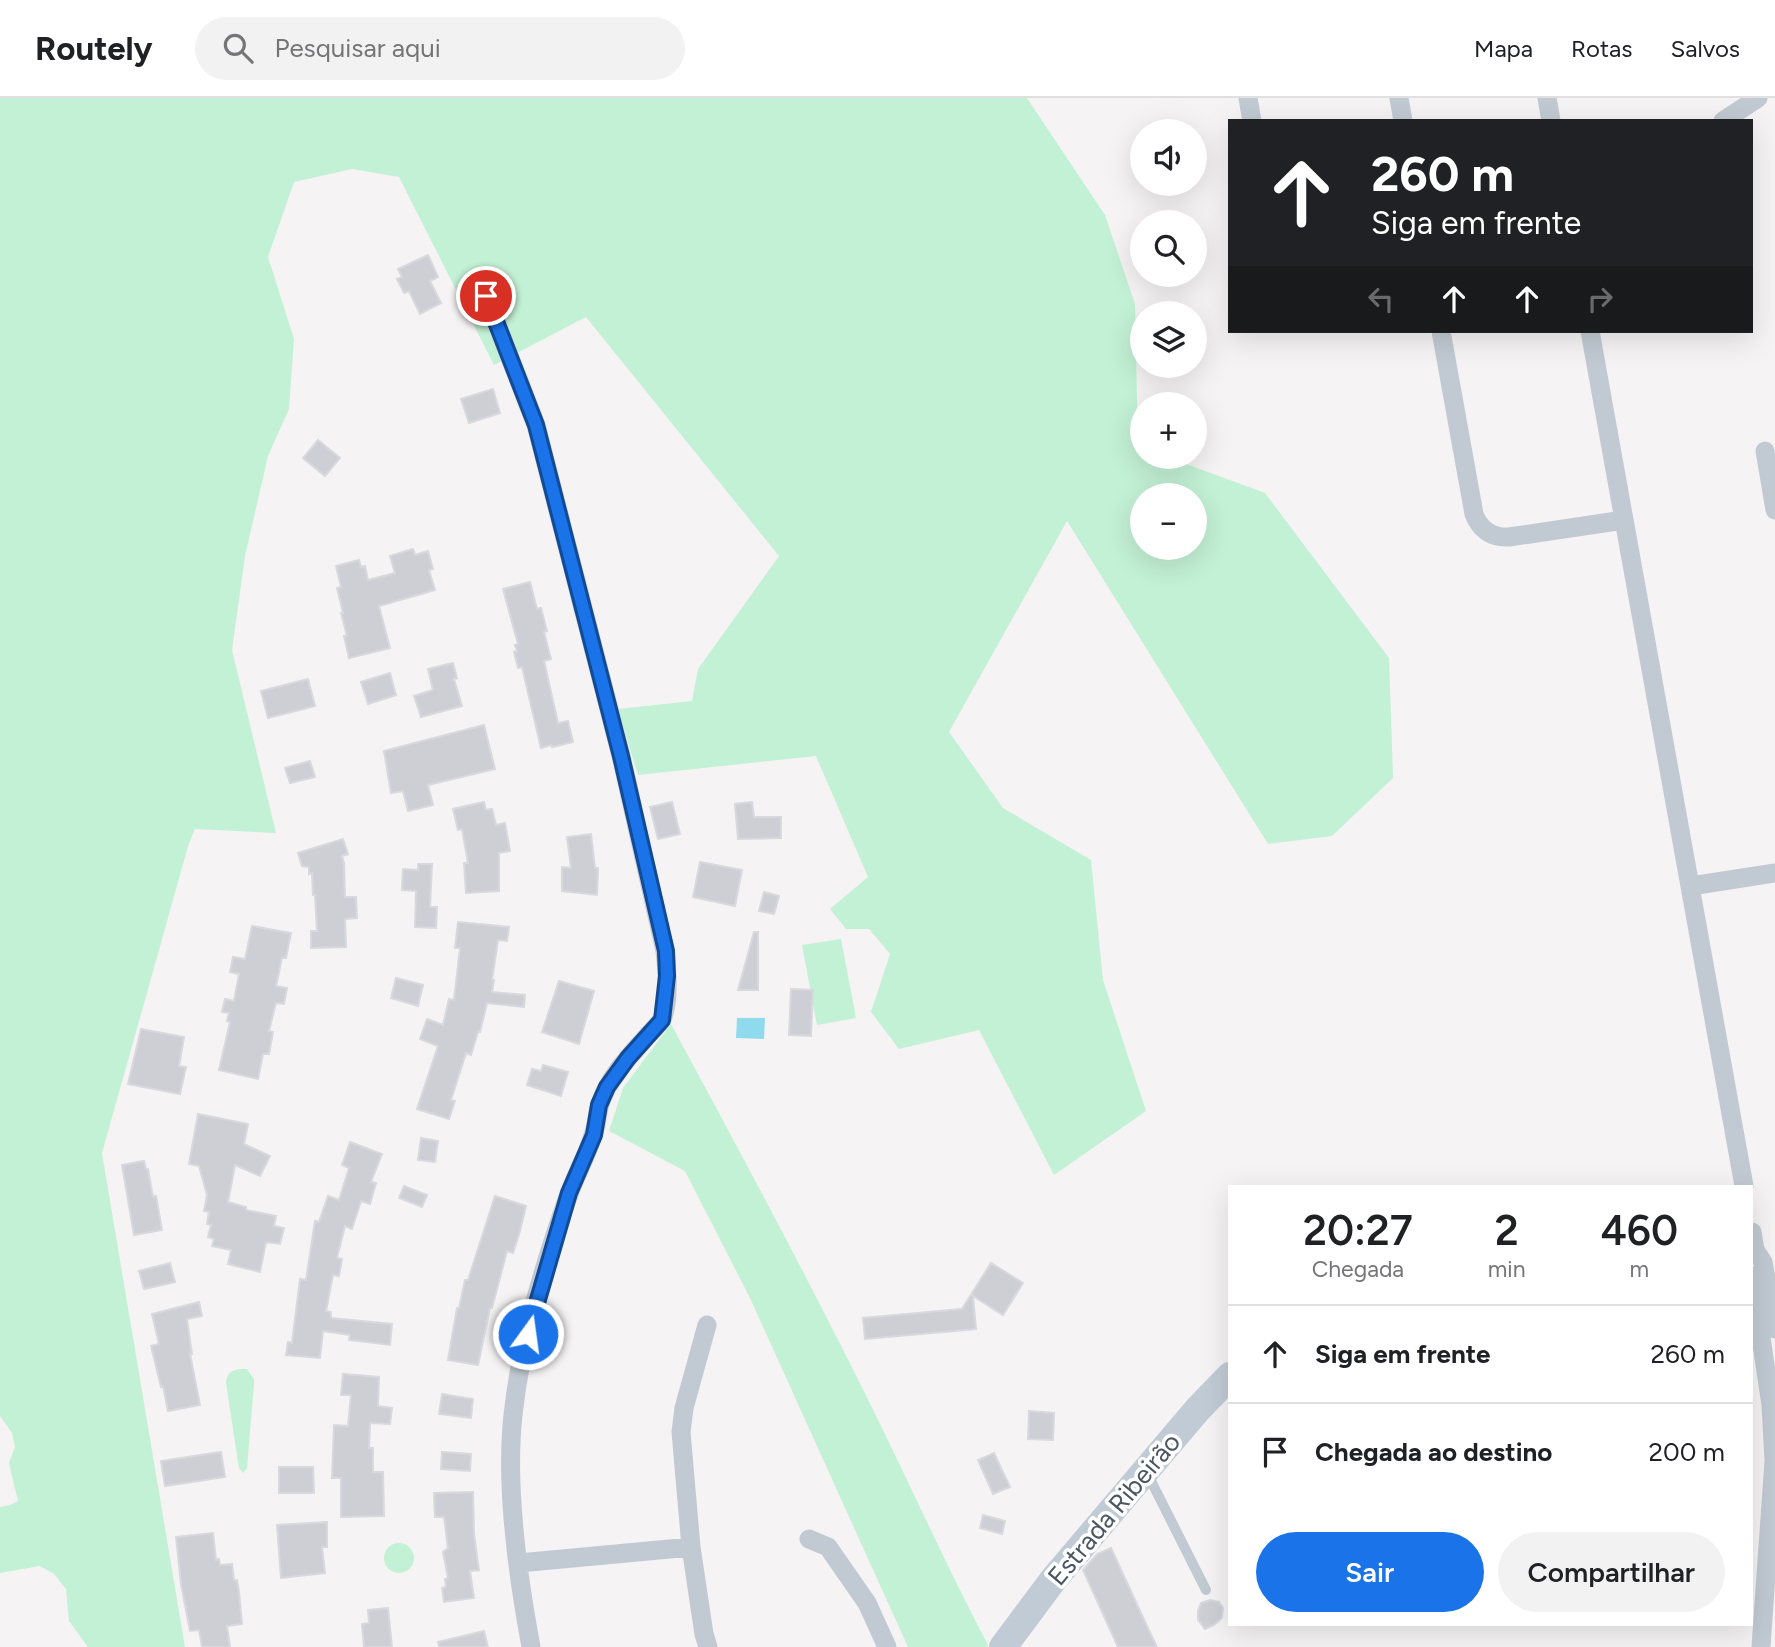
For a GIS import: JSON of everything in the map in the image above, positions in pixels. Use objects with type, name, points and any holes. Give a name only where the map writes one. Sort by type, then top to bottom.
[{"type":"street","points":[[1248,98],[1252,119]]},
{"type":"street","points":[[1399,98],[1403,119]]},
{"type":"street","points":[[1547,98],[1551,119]]},
{"type":"street","points":[[1726,119],[1758,98]]},
{"type":"street","points":[[486,296],[536,425],[621,756],[666,951],[667,976],[662,1020],[628,1058],[607,1087],[599,1105],[594,1135],[569,1193],[534,1308],[513,1416],[511,1484],[522,1596],[531,1647]]},
{"type":"street","points":[[1441,333],[1474,514],[1481,528],[1494,536],[1509,537],[1624,520]]},
{"type":"street","points":[[1590,333],[1744,1185]]},
{"type":"street","points":[[1765,452],[1775,510]]},
{"type":"street","points":[[1691,886],[1775,873]]},
{"type":"street","points":[[1753,1246],[1763,1262],[1763,1301],[1774,1461],[1761,1647]]},
{"type":"street","points":[[1753,1278],[1775,1329]]},
{"type":"street","points":[[707,1325],[684,1408],[681,1432],[691,1547],[708,1647]]},
{"type":"street","name":"Estrada Ribeirão","points":[[1003,1647],[1053,1580],[1198,1409],[1228,1378]]},
{"type":"street","points":[[809,1539],[828,1547],[867,1603],[887,1647]]},
{"type":"street","points":[[519,1563],[691,1547]]},
{"type":"lane","points":[[1146,1471],[1206,1590]]},
{"type":"green space","points":[[0,98],[1027,98],[1105,215],[1134,301],[1130,301],[1130,378],[1137,378],[1137,392],[1130,392],[1130,469],[1200,469],[1265,493],[1389,658],[1393,778],[1332,836],[1268,844],[1067,521],[949,732],[1003,808],[1091,860],[1103,980],[1146,1111],[1054,1175],[979,1030],[899,1049],[871,1012],[890,954],[869,929],[846,929],[830,909],[868,877],[816,756],[638,775],[618,709],[692,701],[698,669],[779,556],[586,317],[494,365],[399,177],[352,169],[294,182],[268,257],[294,339],[289,409],[268,456],[245,556],[232,650],[276,833],[195,829],[102,1153],[185,1647],[88,1647],[69,1621],[66,1589],[54,1574],[40,1566],[0,1573],[0,1507],[18,1501],[9,1463],[15,1447],[12,1433],[0,1416]]},
{"type":"green space","points":[[841,939],[856,1018],[817,1025],[802,945]]},
{"type":"green space","points":[[671,1024],[832,1328],[987,1647],[908,1647],[750,1298],[685,1171],[609,1131],[623,1088]]},
{"type":"green space","points":[[247,1369],[254,1379],[247,1468],[243,1473],[239,1468],[226,1383],[230,1373]]},
{"type":"green space","points":[[399,1543],[410,1547],[414,1558],[410,1569],[399,1573],[388,1569],[384,1558],[388,1547]]},
{"type":"water","points":[[737,1018],[765,1018],[764,1039],[736,1038]]},
{"type":"building","points":[[428,255],[438,277],[430,281],[441,303],[420,314],[409,291],[404,293],[397,279],[402,277],[398,269]]},
{"type":"building","points":[[493,389],[500,413],[469,423],[461,399]]},
{"type":"building","points":[[318,440],[340,458],[325,476],[303,458]]},
{"type":"building","points":[[413,549],[415,555],[428,551],[433,569],[429,570],[435,590],[379,606],[390,648],[349,658],[336,566],[359,560],[361,567],[365,566],[368,580],[395,573],[390,556]]},
{"type":"building","points":[[530,582],[537,609],[541,608],[547,631],[544,632],[551,659],[544,661],[558,723],[568,721],[573,742],[552,747],[541,748],[522,667],[518,668],[514,652],[517,651],[515,645],[518,644],[503,589]]},
{"type":"building","points":[[453,663],[457,678],[454,679],[462,706],[421,717],[414,696],[433,690],[428,669]]},
{"type":"building","points":[[390,673],[396,695],[368,704],[361,682]]},
{"type":"building","points":[[308,679],[315,706],[268,718],[261,691]]},
{"type":"building","points":[[484,725],[495,769],[428,785],[433,805],[408,811],[403,791],[391,793],[384,751]]},
{"type":"building","points":[[310,761],[315,777],[290,783],[285,768]]},
{"type":"building","points":[[484,802],[486,810],[492,809],[496,825],[505,823],[510,851],[499,853],[499,891],[466,893],[464,863],[468,863],[462,829],[458,830],[453,809]]},
{"type":"building","points":[[672,802],[680,834],[658,839],[650,807]]},
{"type":"building","points":[[752,802],[754,817],[781,817],[781,838],[738,839],[735,804]]},
{"type":"building","points":[[591,834],[595,868],[598,868],[597,895],[562,891],[562,867],[571,868],[567,837]]},
{"type":"building","points":[[343,839],[348,854],[342,856],[345,897],[356,897],[357,918],[345,919],[346,947],[311,948],[311,931],[317,931],[312,873],[309,874],[309,867],[302,866],[298,853]]},
{"type":"building","points":[[700,862],[742,870],[735,906],[693,897]]},
{"type":"building","points":[[418,864],[432,864],[430,907],[437,907],[436,928],[415,927],[416,891],[402,890],[403,869],[418,870]]},
{"type":"building","points":[[764,892],[779,896],[774,914],[759,911]]},
{"type":"building","points":[[458,922],[509,927],[507,941],[498,940],[492,992],[525,995],[524,1007],[487,1003],[471,1055],[466,1053],[451,1100],[455,1101],[449,1119],[417,1109],[438,1046],[420,1039],[427,1019],[443,1025],[449,999],[454,1000],[460,948],[455,948]]},
{"type":"building","points":[[252,926],[291,933],[276,986],[287,988],[284,1004],[276,1003],[269,1031],[273,1032],[269,1054],[263,1054],[258,1079],[219,1070],[230,1022],[227,1021],[229,1013],[222,1012],[225,999],[234,1001],[239,974],[230,972],[233,957],[245,959]]},
{"type":"building","points":[[754,932],[758,932],[758,990],[738,990]]},
{"type":"building","points":[[396,978],[423,985],[418,1006],[391,998]]},
{"type":"building","points":[[559,981],[594,991],[579,1044],[542,1032]]},
{"type":"building","points":[[791,989],[813,990],[811,1036],[789,1035]]},
{"type":"building","points":[[141,1029],[184,1037],[179,1066],[186,1067],[180,1094],[128,1084]]},
{"type":"building","points":[[543,1065],[568,1072],[561,1096],[527,1085],[532,1069],[541,1071]]},
{"type":"building","points":[[198,1114],[248,1124],[244,1144],[270,1156],[260,1176],[235,1165],[228,1202],[246,1207],[246,1210],[276,1216],[274,1226],[284,1228],[280,1244],[266,1242],[260,1272],[228,1264],[231,1250],[212,1246],[214,1239],[208,1237],[211,1225],[207,1224],[209,1212],[204,1211],[207,1195],[199,1166],[189,1164]]},
{"type":"building","points":[[421,1138],[438,1141],[435,1162],[418,1160]]},
{"type":"building","points":[[350,1142],[382,1154],[371,1182],[376,1183],[370,1204],[361,1201],[352,1229],[345,1226],[337,1258],[342,1259],[339,1276],[333,1275],[326,1311],[331,1312],[331,1318],[392,1324],[390,1345],[349,1340],[350,1335],[323,1331],[320,1358],[286,1355],[288,1342],[292,1343],[300,1279],[306,1280],[315,1221],[319,1222],[328,1196],[339,1200],[349,1168],[342,1165]]},
{"type":"building","points":[[144,1161],[153,1197],[156,1196],[162,1230],[134,1235],[122,1165]]},
{"type":"building","points":[[404,1186],[427,1195],[422,1207],[399,1198]]},
{"type":"building","points":[[495,1196],[526,1206],[520,1231],[513,1253],[507,1251],[490,1308],[478,1365],[448,1360],[465,1280],[468,1280]]},
{"type":"building","points":[[170,1263],[175,1282],[144,1289],[139,1271]]},
{"type":"building","points":[[991,1263],[1023,1283],[1003,1315],[973,1296],[976,1329],[865,1339],[863,1318],[962,1309]]},
{"type":"building","points":[[199,1302],[202,1316],[187,1319],[190,1354],[200,1405],[168,1411],[151,1346],[159,1344],[152,1314]]},
{"type":"building","points":[[343,1374],[379,1377],[378,1406],[392,1408],[390,1424],[370,1423],[369,1448],[373,1448],[373,1472],[383,1472],[384,1516],[341,1517],[341,1478],[332,1478],[334,1425],[348,1426],[351,1395],[341,1395]]},
{"type":"building","points":[[442,1394],[473,1399],[471,1418],[439,1414]]},
{"type":"building","points":[[1029,1411],[1054,1413],[1053,1440],[1028,1439]]},
{"type":"building","points":[[221,1452],[225,1477],[165,1486],[161,1461]]},
{"type":"building","points":[[442,1452],[471,1454],[470,1471],[441,1469]]},
{"type":"building","points":[[994,1453],[1010,1487],[993,1494],[978,1460]]},
{"type":"building","points":[[279,1467],[313,1467],[314,1493],[279,1493]]},
{"type":"building","points":[[473,1492],[474,1534],[479,1570],[470,1571],[474,1598],[444,1602],[442,1588],[446,1587],[445,1579],[448,1578],[443,1552],[448,1548],[444,1517],[435,1517],[434,1493]]},
{"type":"building","points":[[983,1515],[1005,1521],[1002,1534],[980,1528]]},
{"type":"building","points":[[327,1522],[327,1547],[322,1547],[325,1573],[281,1578],[277,1525]]},
{"type":"building","points":[[213,1533],[216,1560],[219,1559],[220,1565],[232,1564],[239,1592],[242,1624],[227,1626],[230,1647],[202,1647],[199,1630],[190,1631],[181,1584],[176,1537]]},
{"type":"building","points":[[1111,1548],[1157,1647],[1118,1647],[1083,1570],[1097,1554]]},
{"type":"building","points":[[1210,1600],[1219,1602],[1223,1608],[1222,1618],[1205,1629],[1198,1620],[1198,1611],[1201,1603]]},
{"type":"building","points":[[388,1608],[392,1647],[364,1647],[362,1624],[369,1623],[368,1610]]},
{"type":"building","points":[[484,1631],[488,1647],[439,1647],[438,1642]]},
{"type":"route","points":[[486,296],[536,425],[621,756],[666,951],[667,976],[662,1020],[628,1058],[607,1087],[599,1105],[594,1135],[569,1193],[528,1334]]}]
